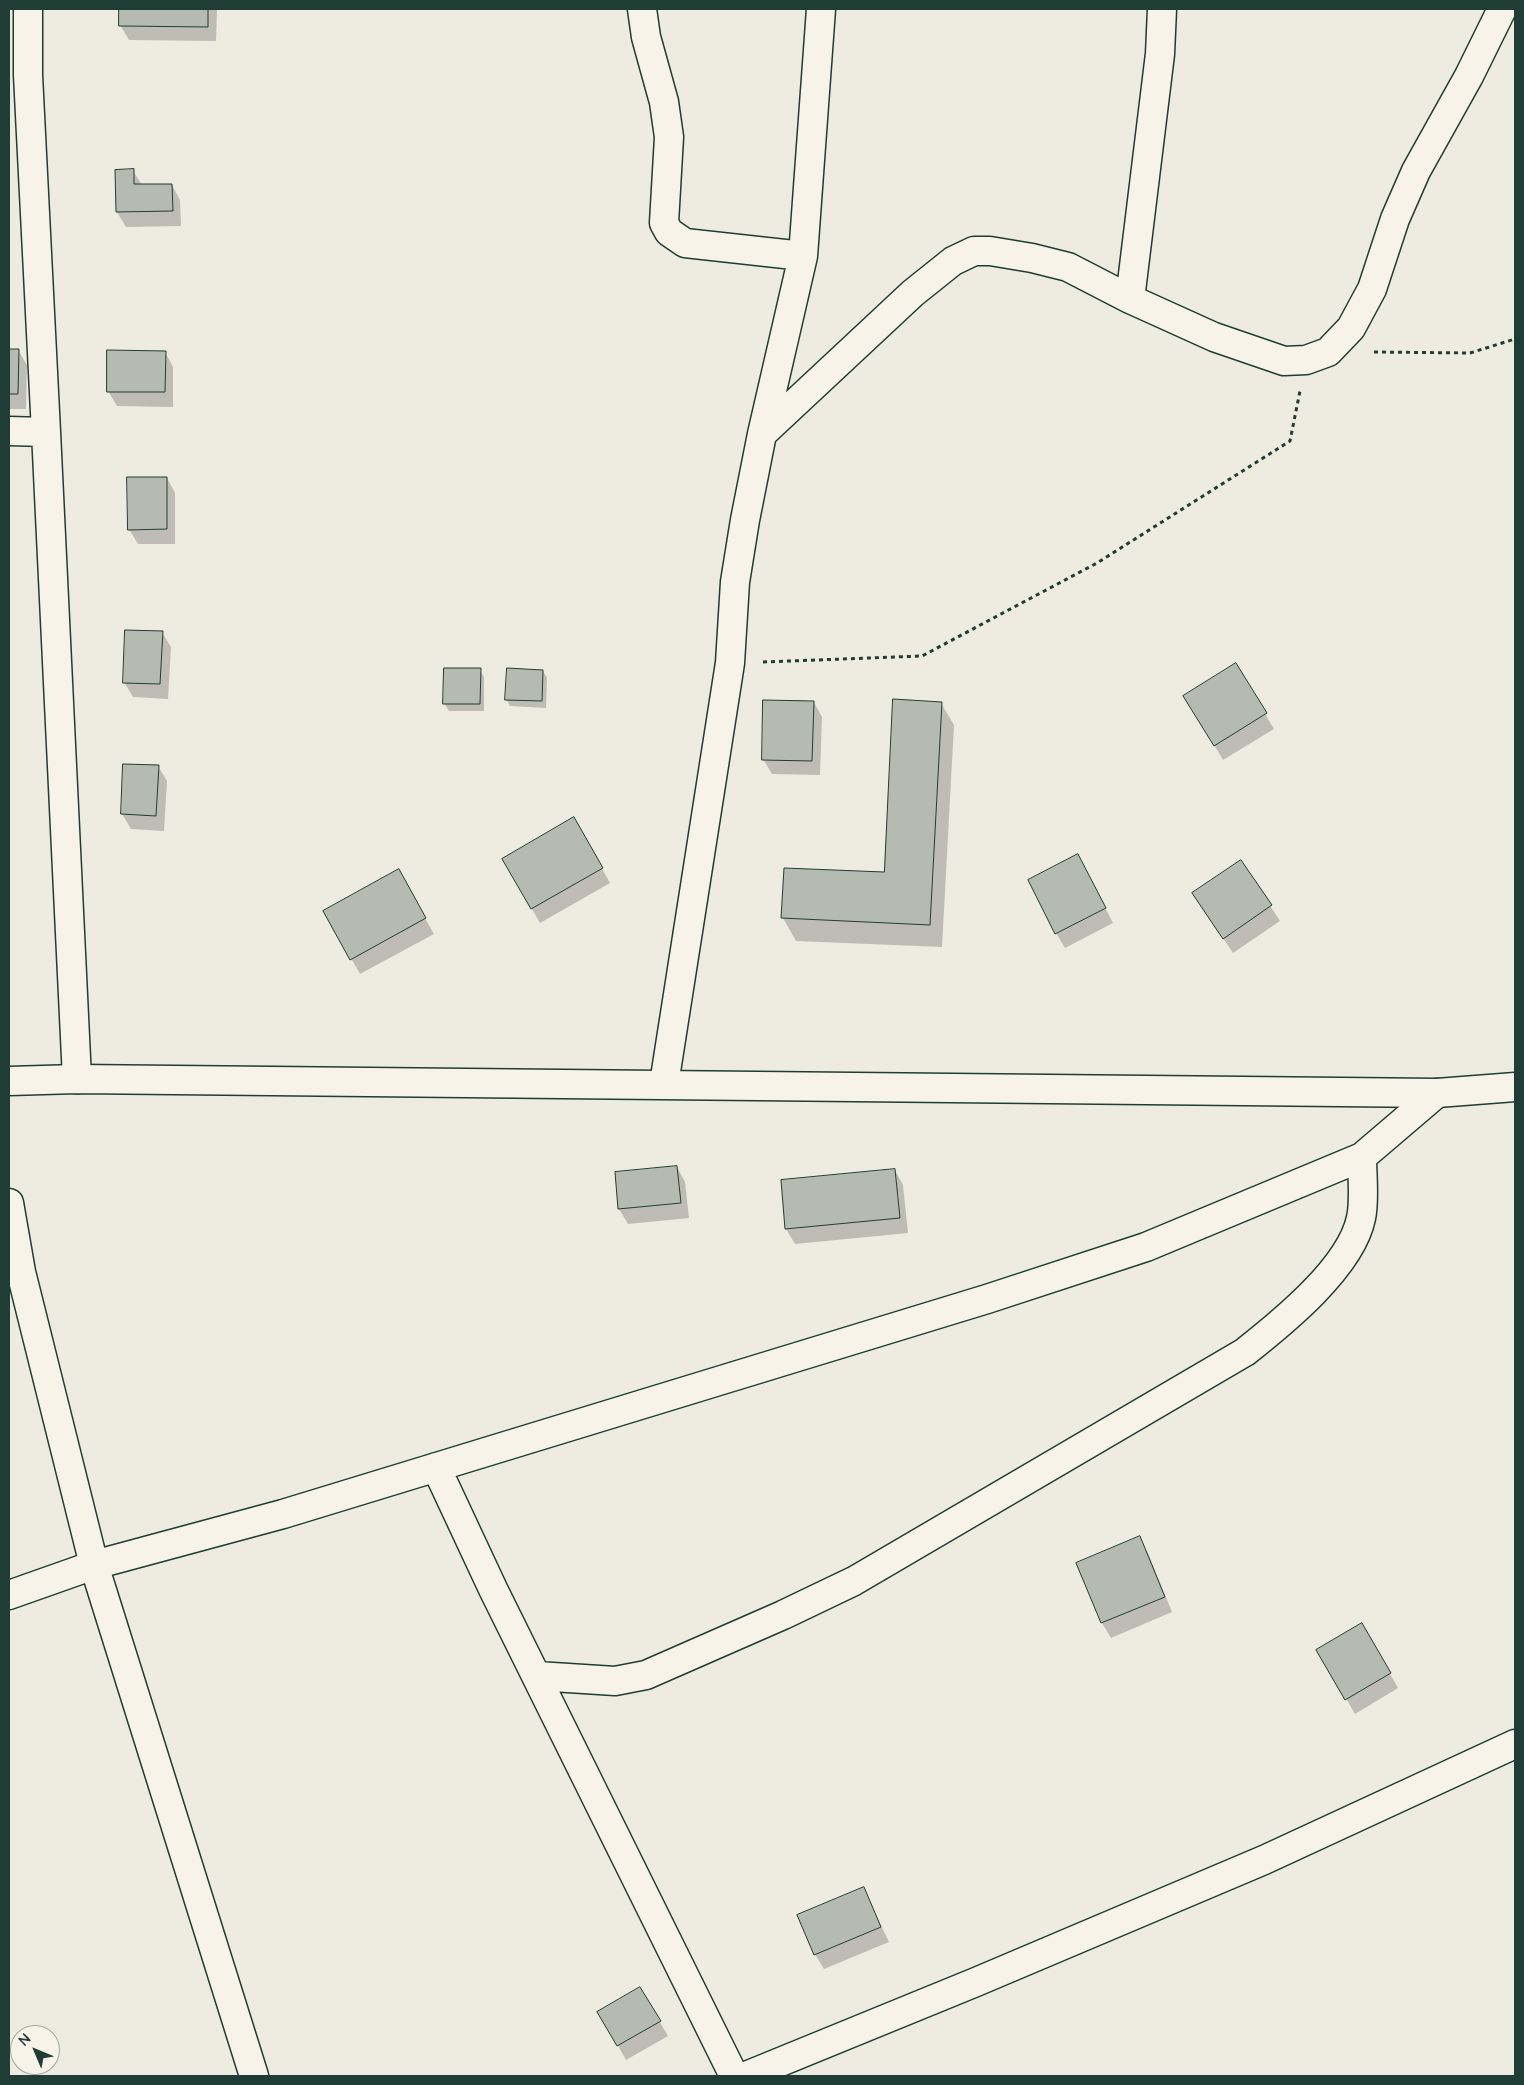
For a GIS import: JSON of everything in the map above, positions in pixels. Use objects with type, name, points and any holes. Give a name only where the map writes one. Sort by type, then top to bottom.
[{"type":"street","points":[[28,9],[18,74],[46,432],[77,1079]]},
{"type":"street","points":[[642,9],[646,37],[664,102],[669,136],[664,223],[669,232],[685,243],[803,256]]},
{"type":"street","points":[[664,1084],[730,663],[735,582],[762,434],[803,256],[821,9]]},
{"type":"street","points":[[1130,300],[1159,64],[1162,9]]},
{"type":"street","points":[[762,434],[913,293],[953,261],[974,252],[990,250],[1068,268],[1130,300],[1223,340],[1284,361],[1317,356],[1351,328],[1372,289],[1395,219],[1416,170],[1469,76],[1502,9]]},
{"type":"street","points":[[9,431],[46,432]]},
{"type":"street","points":[[9,1081],[77,1079],[1437,1093],[1515,1087]]},
{"type":"street","points":[[9,1595],[94,1565],[283,1514],[987,1299],[1146,1247],[1362,1157],[1437,1093]]},
{"type":"street","points":[[537,1676],[615,1681],[646,1675],[783,1615],[854,1581],[1245,1352],[1286,1320],[1320,1285],[1350,1246],[1361,1218],[1362,1157]]},
{"type":"street","points":[[9,1203],[21,1272],[94,1565],[254,2076]]},
{"type":"street","points":[[436,1467],[734,2076]]},
{"type":"street","points":[[746,2076],[976,1982],[1264,1860],[1515,1744]]},
{"type":"path","points":[[730,663],[922,656],[1097,563],[1290,441],[1317,356],[1470,353],[1515,339]]},
{"type":"building","points":[[119,9],[208,9],[208,27],[119,26]]},
{"type":"building","points":[[134,169],[134,184],[172,184],[173,211],[116,212],[115,170]]},
{"type":"building","points":[[9,349],[19,349],[18,394],[9,394]]},
{"type":"building","points":[[107,350],[166,351],[165,392],[107,392]]},
{"type":"building","points":[[127,477],[167,477],[167,529],[128,530]]},
{"type":"building","points":[[125,630],[163,631],[160,684],[123,683]]},
{"type":"building","points":[[1236,663],[1267,713],[1214,746],[1183,696]]},
{"type":"building","points":[[444,668],[481,668],[480,704],[443,704]]},
{"type":"building","points":[[507,668],[543,670],[542,701],[505,700]]},
{"type":"building","points":[[893,699],[942,702],[930,925],[781,918],[784,868],[884,872]]},
{"type":"building","points":[[763,700],[814,701],[812,761],[762,760]]},
{"type":"building","points":[[123,764],[159,765],[156,816],[121,814]]},
{"type":"building","points":[[574,817],[603,868],[531,909],[502,859]]},
{"type":"building","points":[[1078,854],[1106,908],[1055,934],[1028,880]]},
{"type":"building","points":[[1241,860],[1272,905],[1223,939],[1192,893]]},
{"type":"building","points":[[399,869],[426,918],[350,960],[323,911]]},
{"type":"building","points":[[677,1166],[681,1203],[618,1209],[615,1172]]},
{"type":"building","points":[[895,1169],[900,1218],[785,1229],[781,1180]]},
{"type":"building","points":[[1140,1536],[1165,1597],[1101,1623],[1076,1563]]},
{"type":"building","points":[[1362,1623],[1391,1673],[1345,1700],[1316,1650]]},
{"type":"building","points":[[864,1887],[881,1927],[814,1955],[797,1915]]},
{"type":"building","points":[[640,1987],[661,2021],[617,2046],[597,2012]]}]
